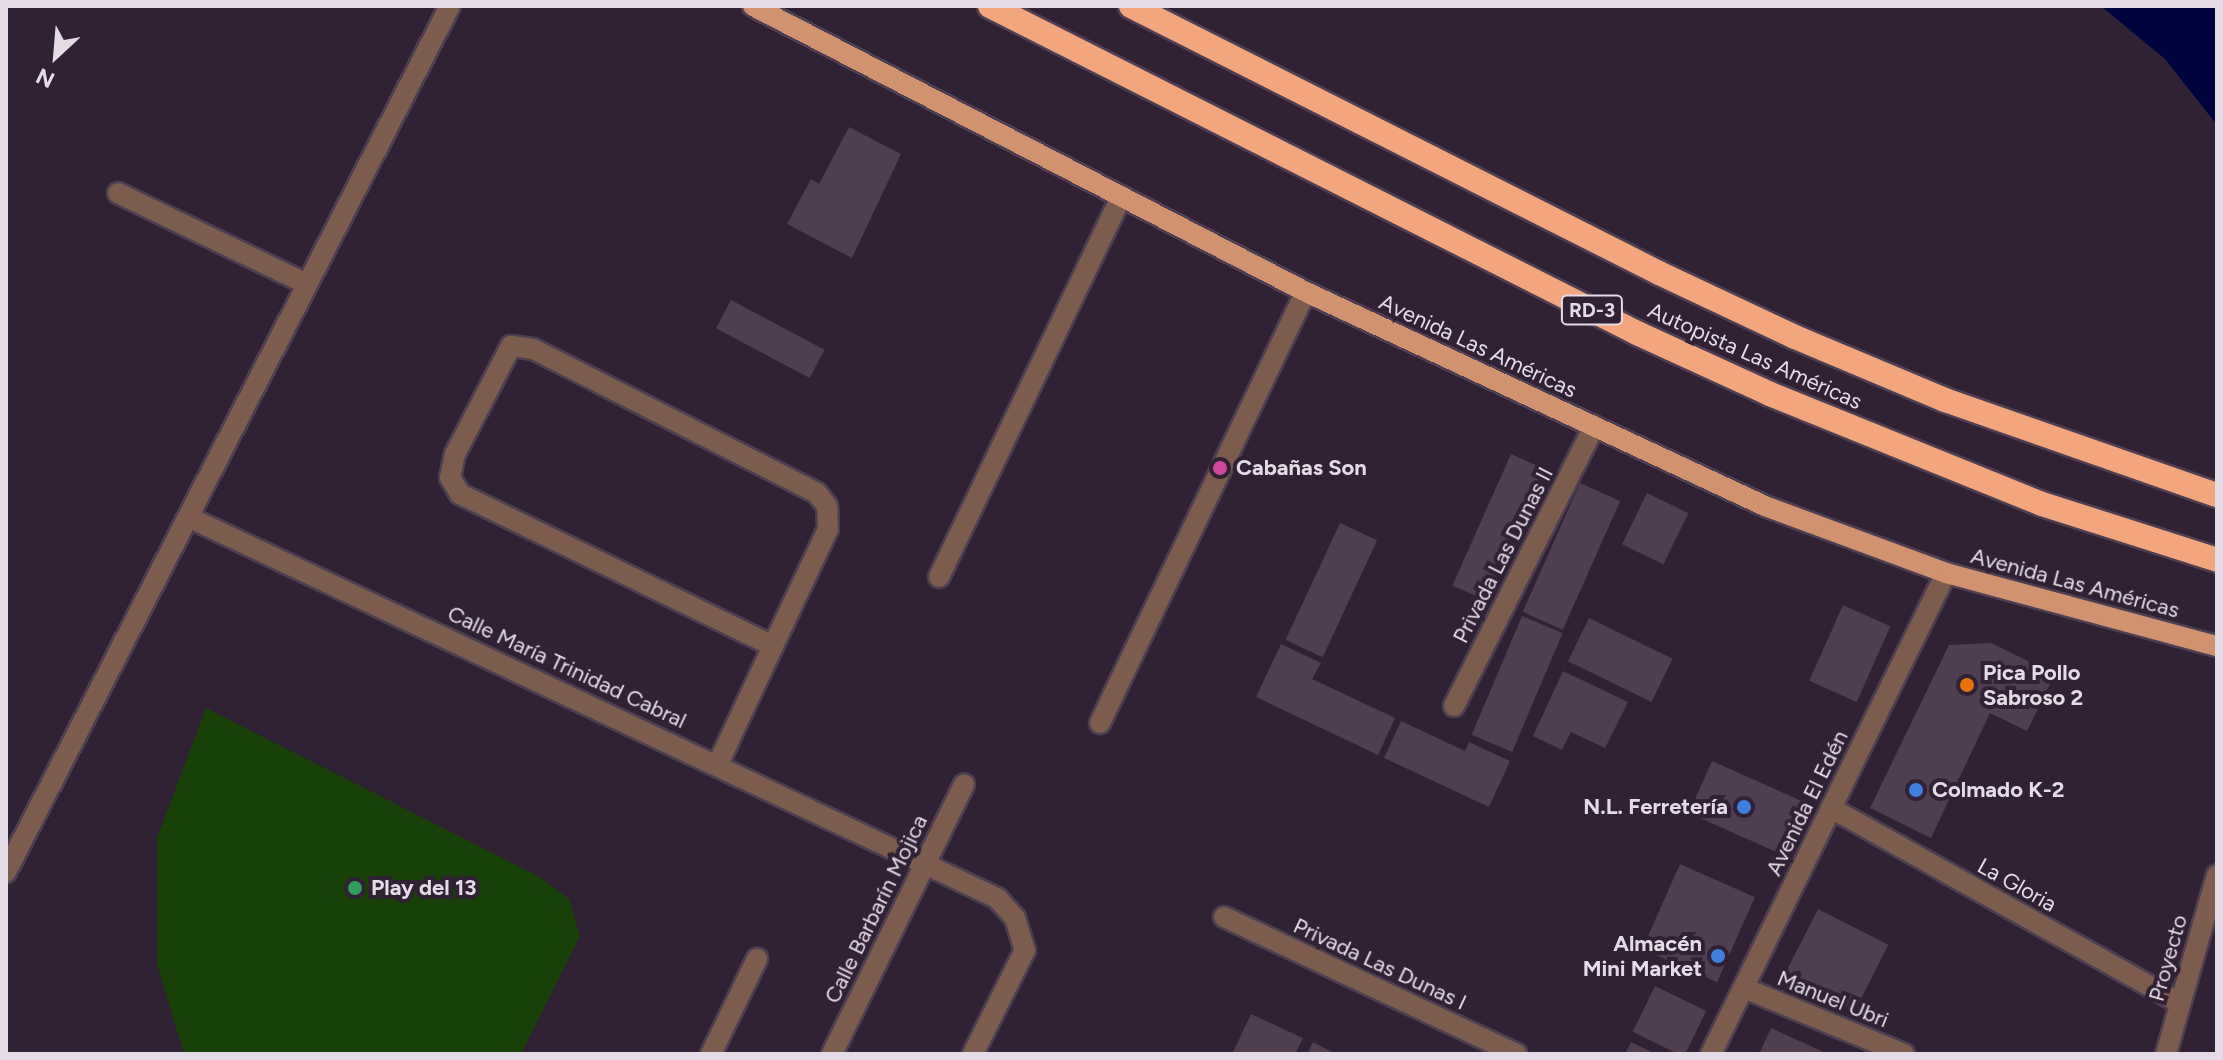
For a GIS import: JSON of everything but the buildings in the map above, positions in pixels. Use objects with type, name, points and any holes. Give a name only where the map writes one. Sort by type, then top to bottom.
[{"type":"highway","name":"Autopista Las Américas","points":[[990,6],[1637,333],[1757,388],[2042,504],[2217,560]]},
{"type":"highway","name":"Autopista Las Américas","points":[[1131,6],[1645,267],[1795,337],[1945,400],[2217,495]]},
{"type":"main road","name":"Avenida Las Américas","points":[[753,6],[1306,292],[1765,506],[1946,573],[2217,646]]},
{"type":"street","points":[[6,872],[450,6]]},
{"type":"street","points":[[118,193],[307,284]]},
{"type":"street","points":[[939,577],[1121,197]]},
{"type":"street","points":[[1100,723],[1306,292]]},
{"type":"street","points":[[718,764],[828,529],[827,506],[817,493],[533,349],[511,346],[455,454],[450,477],[460,494],[773,646]]},
{"type":"street","name":"Privada Las Dunas II","points":[[1454,706],[1594,426]]},
{"type":"street","name":"Calle María Trinidad Cabral","points":[[188,517],[926,861],[997,898],[1015,918],[1025,950],[973,1054]]},
{"type":"street","name":"Avenida El Edén","points":[[1711,1054],[1946,573]]},
{"type":"street","name":"Calle Barbarín Mojica","points":[[832,1054],[964,785]]},
{"type":"street","name":"La Gloria","points":[[1831,808],[2180,1003]]},
{"type":"street","name":"Proyecto","points":[[2166,1054],[2217,875]]},
{"type":"street","name":"Privada Las Dunas I","points":[[1224,917],[1516,1054]]},
{"type":"street","points":[[711,1054],[757,959]]},
{"type":"street","name":"Manuel Ubri","points":[[1744,988],[1904,1054]]},
{"type":"green space","name":"Play del 13","points":[[206,708],[538,876],[569,899],[580,936],[521,1054],[184,1054],[157,964],[157,838]]},
{"type":"shaded area","points":[[2101,6],[2217,6],[2217,125],[2165,59]]},
{"type":"place","name":"Cabañas Son","points":[[1220,468]]},
{"type":"place","name":"Pica Pollo Sabroso 2","points":[[1967,685]]},
{"type":"place","name":"Colmado K-2","points":[[1916,790]]},
{"type":"place","name":"N.L. Ferretería","points":[[1744,807]]},
{"type":"place","name":"Play del 13","points":[[355,888]]},
{"type":"place","name":"Almacén Mini Market","points":[[1718,956]]}]
